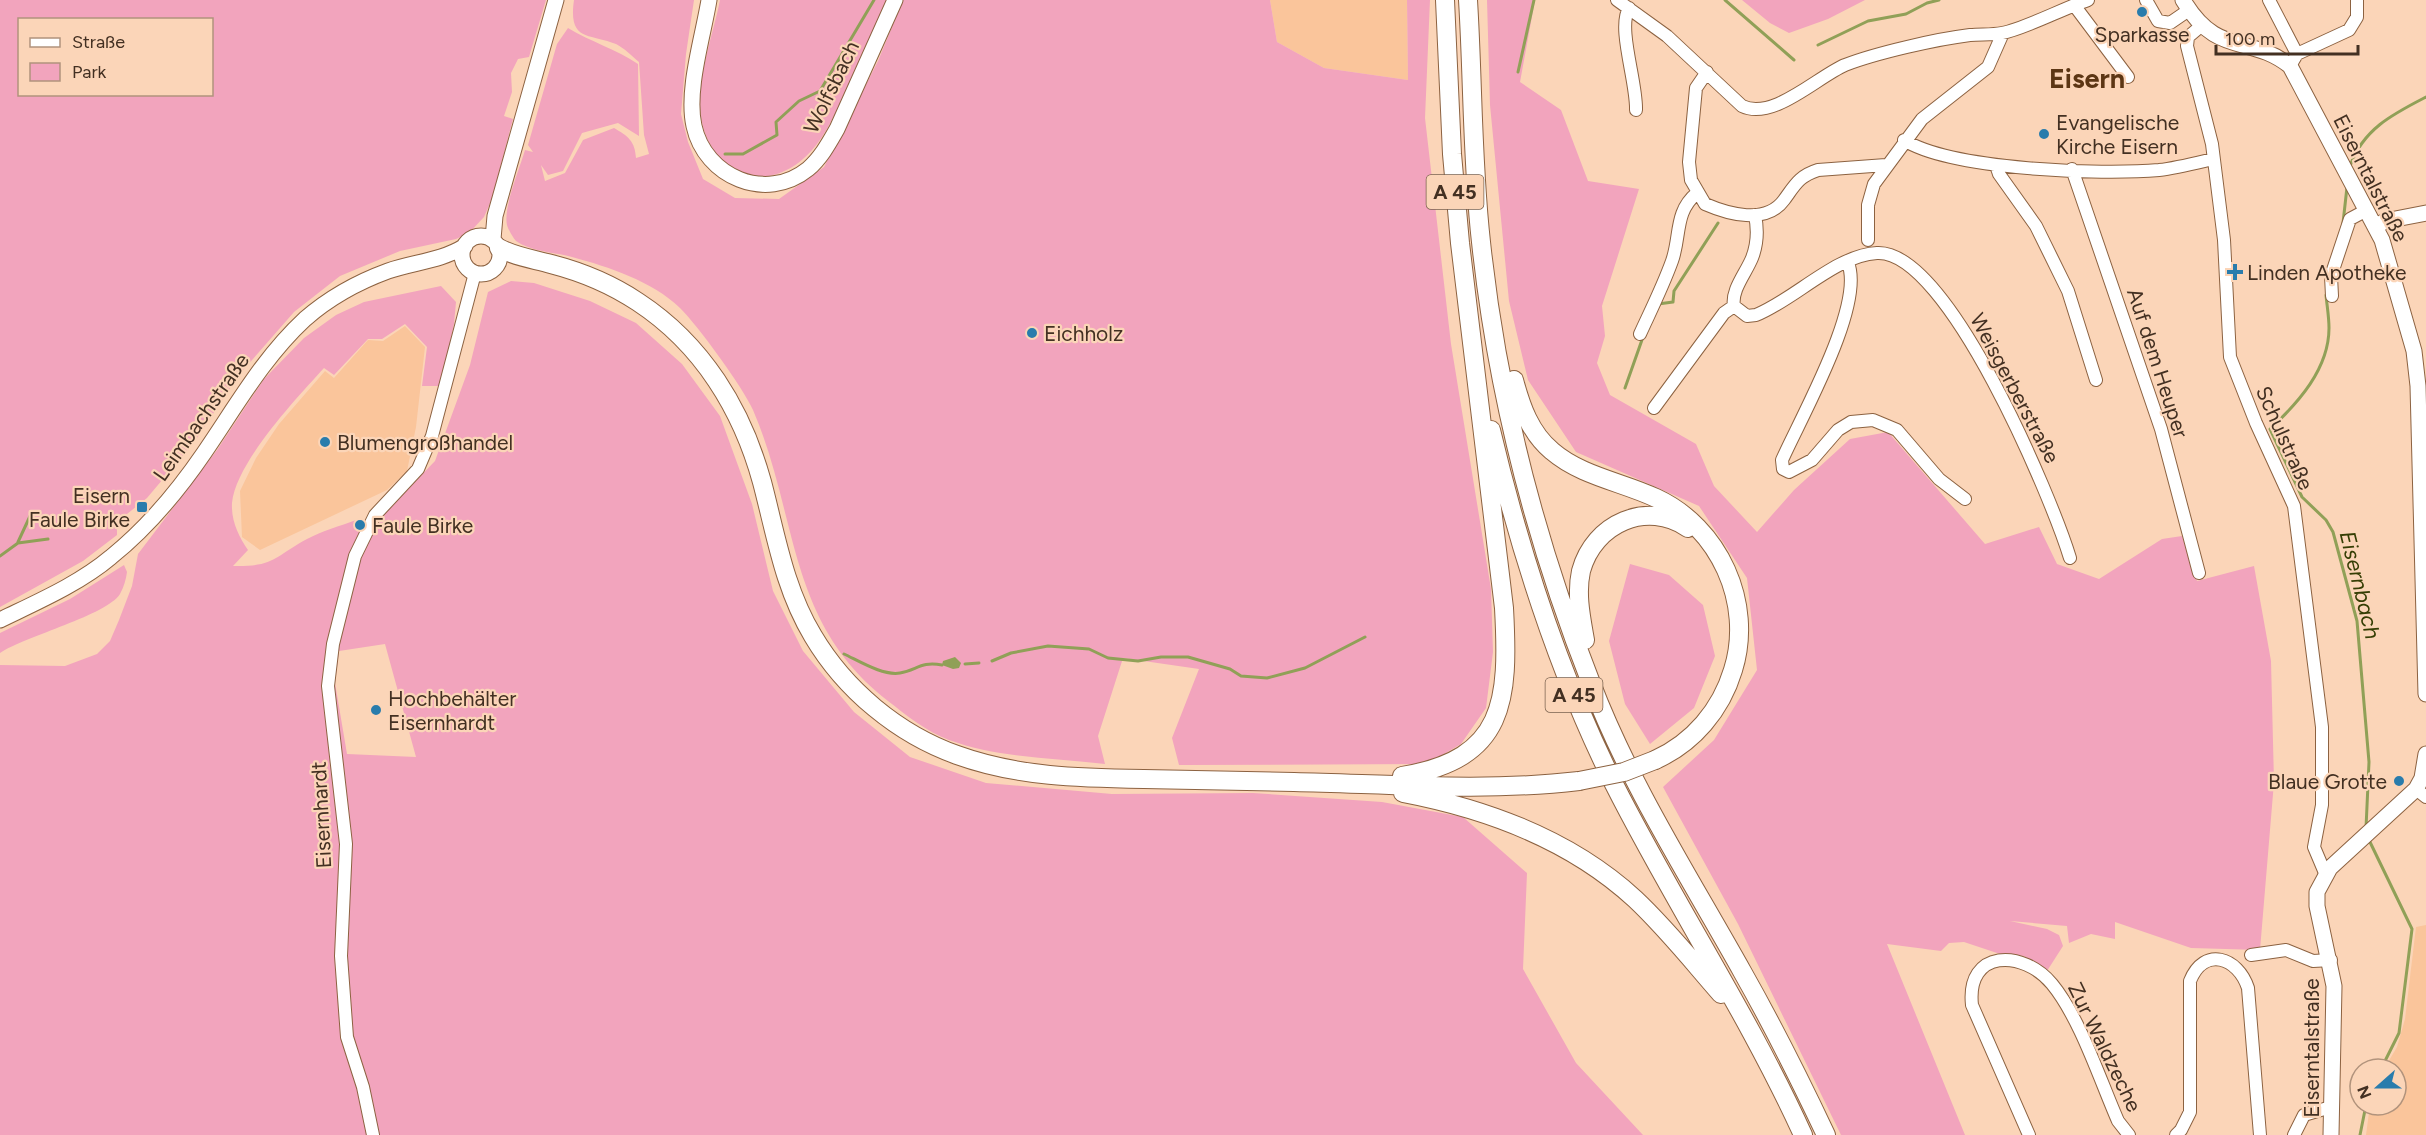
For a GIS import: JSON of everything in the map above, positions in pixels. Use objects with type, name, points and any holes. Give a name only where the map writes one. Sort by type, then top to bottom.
[{"type":"highway","name":"A 45","points":[[1445,0],[1452,154],[1472,334],[1513,516],[1533,584],[1573,694],[1595,746],[1653,859],[1749,1028],[1803,1135]]},
{"type":"highway","name":"A 45","points":[[1468,0],[1480,230],[1486,282],[1512,426],[1554,577],[1591,684],[1633,776],[1768,1019],[1826,1135]]},
{"type":"highway","points":[[493,246],[526,259],[572,270],[616,289],[675,331],[709,368],[746,433],[790,588],[813,636],[845,680],[885,716],[907,731],[955,754],[1039,775],[1096,779],[1507,786],[1579,781],[1624,772],[1655,760],[1676,749],[1701,728],[1722,699],[1735,664],[1740,627],[1736,600],[1727,572],[1708,540],[1694,523],[1677,509],[1641,491],[1584,471],[1551,451],[1539,437],[1521,404],[1486,282]]},
{"type":"highway","points":[[1354,783],[1428,771],[1455,762],[1484,738],[1498,707],[1505,667],[1504,608],[1472,334]]},
{"type":"highway","points":[[1591,684],[1579,590],[1584,563],[1596,541],[1622,521],[1653,515],[1684,525],[1708,540]]},
{"type":"highway","points":[[1354,783],[1466,807],[1528,829],[1590,865],[1642,906],[1674,939],[1749,1028]]},
{"type":"main road","points":[[465,246],[462,255],[470,268],[492,271],[495,216],[556,0]]},
{"type":"main road","name":"Wolfsbach","points":[[709,0],[693,92],[692,114],[696,136],[705,153],[722,171],[749,183],[764,184],[793,178],[817,160],[837,129],[895,0]]},
{"type":"main road","points":[[2186,5],[2201,26],[2228,42],[2293,60]]},
{"type":"main road","name":"Eiserntalstraße","points":[[2293,60],[2344,174],[2375,227],[2386,253],[2414,351],[2418,386],[2426,694]]},
{"type":"main road","points":[[2375,227],[2385,221],[2426,213]]},
{"type":"main road","name":"Leimbachstraße","points":[[0,620],[78,579],[110,558],[158,513],[205,453],[256,374],[279,344],[308,317],[358,284],[388,271],[444,258],[465,246],[473,237],[493,246]]},
{"type":"main road","name":"Leimbachstraße","points":[[444,258],[470,268]]},
{"type":"main road","points":[[2325,873],[2421,793],[2426,754]]},
{"type":"main road","name":"Eiserntalstraße","points":[[2325,873],[2317,892],[2317,906],[2331,960],[2334,986],[2331,1135]]},
{"type":"street","points":[[1617,0],[1667,36],[1742,106],[1749,109],[1762,109],[1779,104],[1829,73],[1859,60],[1959,37],[2003,33],[2064,5],[2088,0]]},
{"type":"street","points":[[2146,0],[2158,21],[2170,23],[2186,5]]},
{"type":"street","points":[[2269,0],[2293,60],[2349,30],[2357,17],[2357,0]]},
{"type":"street","points":[[2064,5],[2128,77]]},
{"type":"street","points":[[1629,8],[1623,25],[1633,70],[1636,110]]},
{"type":"street","name":"Schulstraße","points":[[2201,26],[2188,37],[2188,54],[2210,130],[2224,240],[2230,357],[2256,423],[2294,506],[2322,727],[2322,805],[2314,847],[2325,873]]},
{"type":"street","points":[[1868,240],[1868,205],[1874,184],[1886,165],[1922,119],[1988,67],[2003,33]]},
{"type":"street","points":[[1707,72],[1696,88],[1689,162],[1691,180],[1705,204],[1720,211],[1755,215],[1779,206],[1798,179],[1808,173],[1818,170],[1886,165]]},
{"type":"street","points":[[1904,140],[1917,148],[1996,165],[2160,170],[2214,159]]},
{"type":"street","points":[[1996,165],[1999,174],[2036,226],[2068,291],[2096,380]]},
{"type":"street","name":"Auf dem Heuper","points":[[2072,169],[2161,429],[2199,573]]},
{"type":"street","points":[[1640,334],[1672,259],[1681,213],[1688,200],[1697,193]]},
{"type":"street","points":[[2332,296],[2331,276],[2350,219],[2365,211]]},
{"type":"street","points":[[1654,408],[1724,313],[1734,306],[1733,296],[1753,256],[1757,241],[1755,215]]},
{"type":"street","name":"Weisgerberstraße","points":[[1734,306],[1747,316],[1756,315],[1848,263],[1878,253],[1892,256],[1924,279],[1952,312],[1985,368],[2042,483],[2070,558]]},
{"type":"street","points":[[1848,263],[1852,274],[1851,295],[1812,397],[1782,460],[1783,469],[1789,472],[1812,460],[1838,430],[1851,422],[1882,421],[1897,430],[1939,479],[1965,500]]},
{"type":"street","name":"Eisernhardt","points":[[374,1135],[363,1087],[347,1037],[341,956],[346,844],[328,687],[335,633],[355,556],[375,515],[418,469],[432,436],[470,268]]},
{"type":"street","name":"Eiserntalstraße","points":[[2252,955],[2286,950],[2313,961],[2331,960]]},
{"type":"street","name":"Zur Waldzeche","points":[[2029,1135],[1972,1005],[1971,994],[1975,978],[1988,965],[2006,959],[2032,966],[2053,985],[2066,1004],[2118,1121],[2129,1135]]},
{"type":"street","points":[[2176,1135],[2190,1112],[2190,981],[2200,966],[2216,960],[2226,961],[2239,969],[2248,988],[2260,1135]]},
{"type":"street","points":[[2294,1135],[2304,1115],[2331,1107]]},
{"type":"shaded area","points":[[1270,0],[1407,0],[1408,80],[1324,68],[1277,42]]},
{"type":"shaded area","points":[[405,326],[425,347],[416,427],[407,471],[387,490],[260,550],[242,537],[240,491],[256,458],[279,424],[325,371],[334,378],[368,340],[383,341]]},
{"type":"shaded area","points":[[955,657],[961,663],[959,668],[953,669],[942,665],[943,661]]},
{"type":"shaded area","points":[[2426,925],[2426,1135],[2366,1135],[2368,1117],[2408,1117],[2408,1057],[2391,1057],[2397,1047],[2405,1019],[2416,927]]},
{"type":"green space","points":[[0,0],[546,0],[529,57],[518,59],[511,73],[512,92],[504,116],[513,119],[492,199],[484,217],[469,233],[456,239],[400,251],[340,276],[294,312],[239,375],[195,441],[147,498],[117,522],[117,535],[83,561],[0,607]]},
{"type":"green space","points":[[574,0],[694,0],[686,54],[681,114],[688,142],[703,179],[735,198],[779,199],[824,167],[878,61],[903,0],[1270,0],[1277,42],[1324,68],[1408,80],[1407,0],[1430,0],[1425,118],[1451,344],[1491,589],[1493,652],[1486,708],[1461,744],[1427,764],[1179,765],[1172,738],[1199,669],[1123,658],[1098,736],[1105,764],[1006,754],[968,746],[949,740],[917,723],[888,701],[855,670],[830,637],[813,602],[800,566],[768,450],[753,410],[730,372],[698,329],[680,308],[657,290],[601,265],[522,245],[516,241],[508,229],[507,208],[525,150],[533,152],[528,145],[557,44],[568,28],[638,64],[639,136],[618,123],[582,133],[563,171],[548,175],[541,165],[545,181],[565,173],[583,140],[614,128],[630,140],[636,158],[649,154],[644,135],[639,62],[616,44],[583,34],[574,23]]},
{"type":"green space","points":[[720,0],[888,0],[834,115],[817,144],[804,158],[790,168],[773,175],[746,176],[730,167],[710,144],[703,125],[700,105],[701,84]]},
{"type":"green space","points":[[1487,0],[1535,0],[1520,82],[1561,110],[1588,181],[1639,189],[1602,306],[1605,336],[1597,363],[1610,395],[1696,444],[1714,486],[1757,532],[1794,490],[1850,439],[1888,432],[1985,544],[2039,527],[2057,564],[2099,579],[2162,539],[2182,536],[2197,581],[2254,566],[2271,661],[2274,782],[2260,950],[2191,948],[2115,922],[2115,939],[2091,934],[2069,943],[2067,926],[2010,921],[2047,929],[2059,935],[2063,946],[2047,971],[2024,956],[2000,954],[1964,942],[1949,943],[1941,951],[1887,944],[1965,1135],[1841,1135],[1738,924],[1663,787],[1714,740],[1757,670],[1747,578],[1699,506],[1576,452],[1528,380],[1509,301],[1490,105]]},
{"type":"green space","points":[[1742,0],[1865,0],[1828,19],[1789,33],[1770,23]]},
{"type":"green space","points":[[511,281],[534,283],[590,301],[636,323],[682,364],[720,416],[752,504],[773,591],[803,651],[854,712],[910,757],[986,783],[1112,794],[1253,793],[1382,802],[1463,817],[1527,873],[1523,969],[1576,1063],[1643,1135],[0,1135],[0,665],[65,666],[97,654],[110,641],[119,620],[132,586],[138,554],[217,450],[264,379],[304,338],[336,315],[364,302],[441,286],[456,302],[454,324],[441,386],[422,386],[427,347],[405,324],[382,339],[368,339],[334,375],[324,368],[298,396],[255,450],[236,487],[232,503],[234,522],[248,550],[233,566],[266,563],[313,536],[356,520],[361,531],[373,535],[384,514],[435,461],[470,365],[488,292]],"holes":[[[385,644],[416,757],[347,754],[335,683],[339,651]]]},
{"type":"green space","points":[[1630,564],[1669,575],[1703,605],[1715,656],[1694,708],[1650,744],[1625,704],[1609,641]]},
{"type":"green space","points":[[124,565],[127,572],[125,583],[120,594],[112,602],[99,610],[0,653],[0,633],[70,599]]},
{"type":"waterway","name":"Wolfsbach","points":[[725,154],[743,154],[777,135],[776,122],[799,101],[820,91],[874,0]]},
{"type":"waterway","points":[[1518,72],[1534,0]]},
{"type":"waterway","name":"Wolfsbach","points":[[1725,0],[1794,60]]},
{"type":"waterway","points":[[1818,45],[1868,21],[1906,14],[1927,3],[1939,0]]},
{"type":"waterway","name":"Eisernbach","points":[[2350,166],[2371,132],[2391,117],[2426,97]]},
{"type":"waterway","name":"Eisernbach","points":[[2343,223],[2347,187]]},
{"type":"waterway","points":[[1658,304],[1673,302],[1674,291],[1718,223]]},
{"type":"waterway","name":"Eisernbach","points":[[2326,295],[2329,328],[2324,357],[2310,384],[2270,429],[2302,497],[2326,520],[2333,532],[2357,621],[2369,762],[2366,828]]},
{"type":"waterway","points":[[1625,388],[1643,337]]},
{"type":"waterway","points":[[18,542],[31,514]]},
{"type":"waterway","points":[[0,556],[18,543],[48,539]]},
{"type":"waterway","points":[[992,661],[1011,653],[1048,646],[1089,649],[1108,658],[1138,661],[1161,657],[1188,657],[1230,669],[1241,676],[1267,678],[1305,668],[1365,637]]},
{"type":"waterway","points":[[844,654],[871,667],[893,673],[906,672],[924,665],[942,665]]},
{"type":"waterway","points":[[965,664],[979,663]]},
{"type":"waterway","name":"Eisernbach","points":[[2369,840],[2412,929],[2399,1033],[2387,1057]]},
{"type":"waterway","name":"Eisernbach","points":[[2360,1135],[2364,1117]]},
{"type":"place","name":"Sparkasse","points":[[2142,12]]},
{"type":"place","name":"Evangelische Kirche Eisern","points":[[2044,134]]},
{"type":"place","name":"Linden Apotheke","points":[[2235,272]]},
{"type":"place","name":"Eichholz","points":[[1032,333]]},
{"type":"place","name":"Blumengroßhandel","points":[[325,442]]},
{"type":"place","name":"Eisern Faule Birke","points":[[142,507]]},
{"type":"place","name":"Faule Birke","points":[[360,525]]},
{"type":"place","name":"Hochbehälter Eisernhardt","points":[[376,710]]},
{"type":"place","name":"Blaue Grotte","points":[[2399,781]]},
{"type":"district","name":"Eisern","points":[[2087,78]]}]
